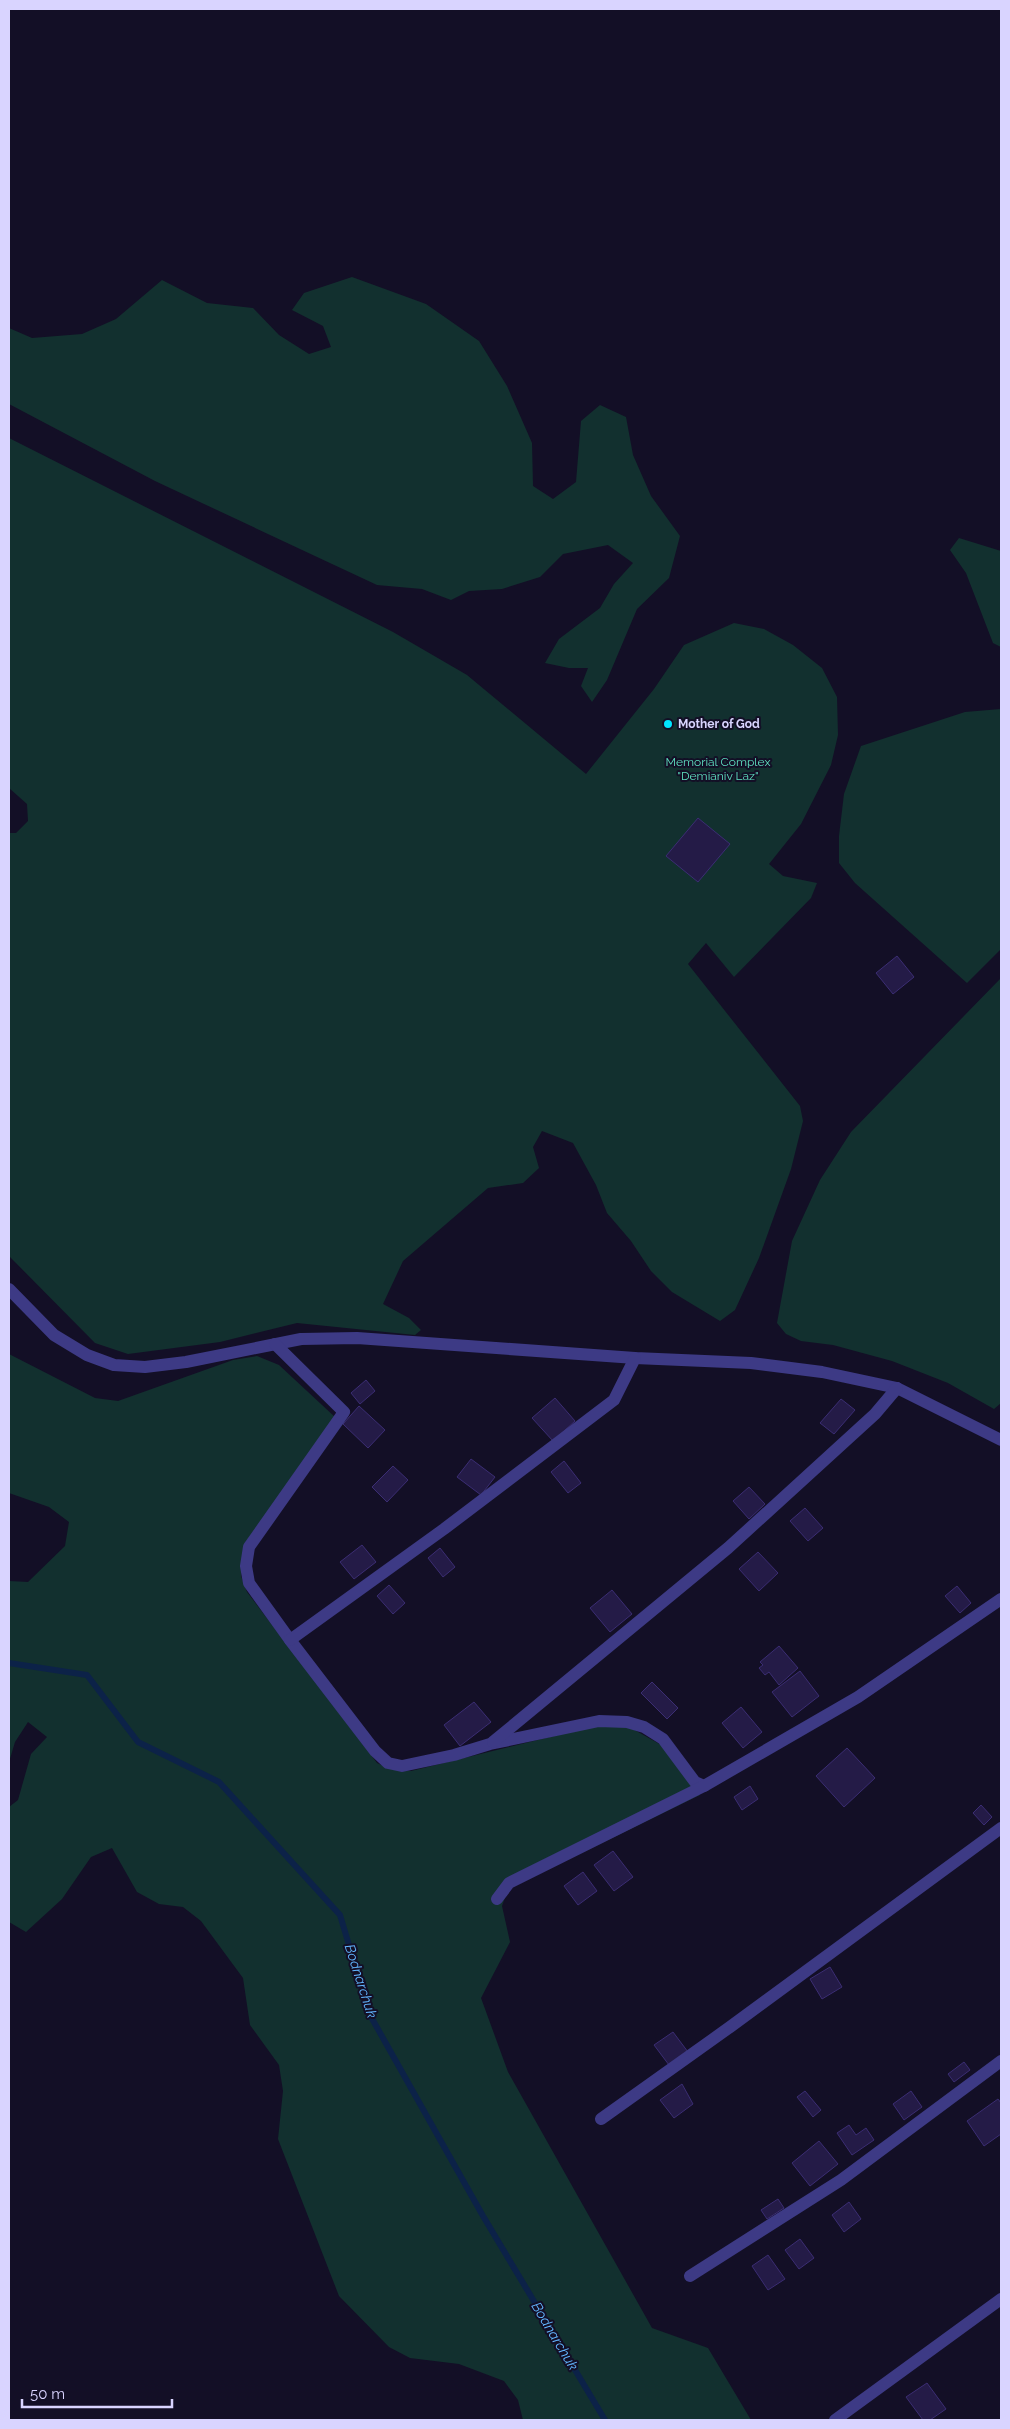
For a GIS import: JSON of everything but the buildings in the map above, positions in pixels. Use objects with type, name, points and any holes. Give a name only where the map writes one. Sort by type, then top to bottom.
[{"type":"street","points":[[9,1289],[54,1335],[87,1355],[114,1365],[145,1366],[186,1362],[301,1340],[356,1338],[635,1358],[769,1365],[822,1372],[897,1388],[1001,1440]]},
{"type":"street","points":[[275,1344],[344,1412],[249,1548],[246,1566],[249,1584],[375,1751],[388,1763],[402,1766],[454,1756],[490,1744],[599,1721],[626,1722],[644,1727],[663,1739],[695,1782],[704,1786]]},
{"type":"street","points":[[290,1640],[444,1529],[614,1400],[635,1358]]},
{"type":"street","points":[[490,1744],[728,1548],[875,1414],[897,1388]]},
{"type":"street","points":[[497,1899],[509,1883],[704,1786],[858,1697],[1001,1599]]},
{"type":"street","points":[[601,2119],[1001,1828]]},
{"type":"street","points":[[690,2276],[841,2180],[1001,2060]]},
{"type":"street","points":[[835,2420],[1001,2299]]},
{"type":"green space","points":[[352,277],[426,304],[479,341],[507,386],[532,443],[533,486],[553,499],[576,482],[581,421],[600,405],[626,417],[633,455],[651,496],[680,536],[669,578],[637,609],[607,680],[592,702],[581,686],[588,668],[569,668],[545,663],[559,639],[600,608],[614,584],[633,563],[608,545],[563,554],[540,577],[502,589],[469,591],[451,600],[422,589],[377,585],[155,481],[9,404],[9,328],[32,338],[82,334],[116,319],[162,280],[207,303],[253,308],[279,335],[309,354],[331,347],[323,326],[292,310],[304,293]]},
{"type":"green space","name":"Memorial Complex \"Demianiv Laz\"","points":[[9,438],[393,632],[467,675],[586,774],[654,689],[684,645],[734,623],[764,629],[793,645],[822,668],[837,697],[838,735],[831,765],[801,824],[769,864],[783,876],[817,883],[811,898],[734,977],[706,943],[688,964],[800,1106],[803,1121],[791,1169],[759,1258],[735,1310],[720,1321],[672,1292],[651,1271],[631,1241],[607,1213],[596,1185],[573,1143],[542,1131],[533,1147],[539,1168],[523,1183],[488,1188],[403,1261],[383,1304],[409,1318],[421,1330],[415,1335],[297,1323],[220,1342],[128,1354],[95,1343],[9,1256],[9,833],[16,833],[28,821],[27,804],[9,788]]},
{"type":"green space","points":[[959,538],[1001,551],[1001,647],[993,643],[966,573],[950,550]]},
{"type":"green space","points":[[1001,709],[1001,949],[967,983],[855,883],[839,863],[839,836],[844,794],[861,746],[965,712]]},
{"type":"green space","points":[[1001,978],[1001,1403],[994,1409],[948,1383],[892,1361],[833,1345],[801,1341],[786,1334],[777,1323],[792,1241],[820,1180],[851,1132]]},
{"type":"green space","points":[[9,1354],[95,1398],[118,1401],[233,1360],[257,1356],[279,1365],[336,1418],[245,1543],[241,1576],[247,1592],[377,1763],[390,1769],[411,1771],[599,1725],[631,1728],[663,1746],[700,1795],[508,1889],[502,1906],[510,1942],[481,1998],[508,2072],[652,2328],[708,2348],[751,2420],[523,2420],[518,2400],[504,2381],[459,2364],[410,2358],[389,2347],[339,2296],[278,2139],[283,2091],[279,2065],[250,2025],[243,1978],[201,1921],[183,1907],[159,1904],[137,1892],[112,1848],[91,1857],[62,1899],[26,1932],[9,1922],[9,1807],[18,1800],[31,1754],[47,1737],[28,1722],[15,1742],[9,1762],[9,1581],[28,1582],[65,1546],[69,1522],[49,1507],[9,1493]]},
{"type":"waterway","name":"Bodnarchuk","points":[[9,1663],[87,1675],[138,1742],[219,1782],[340,1915],[370,2015],[483,2216],[605,2420]]},
{"type":"place","name":"Mother of God","points":[[668,724]]}]
